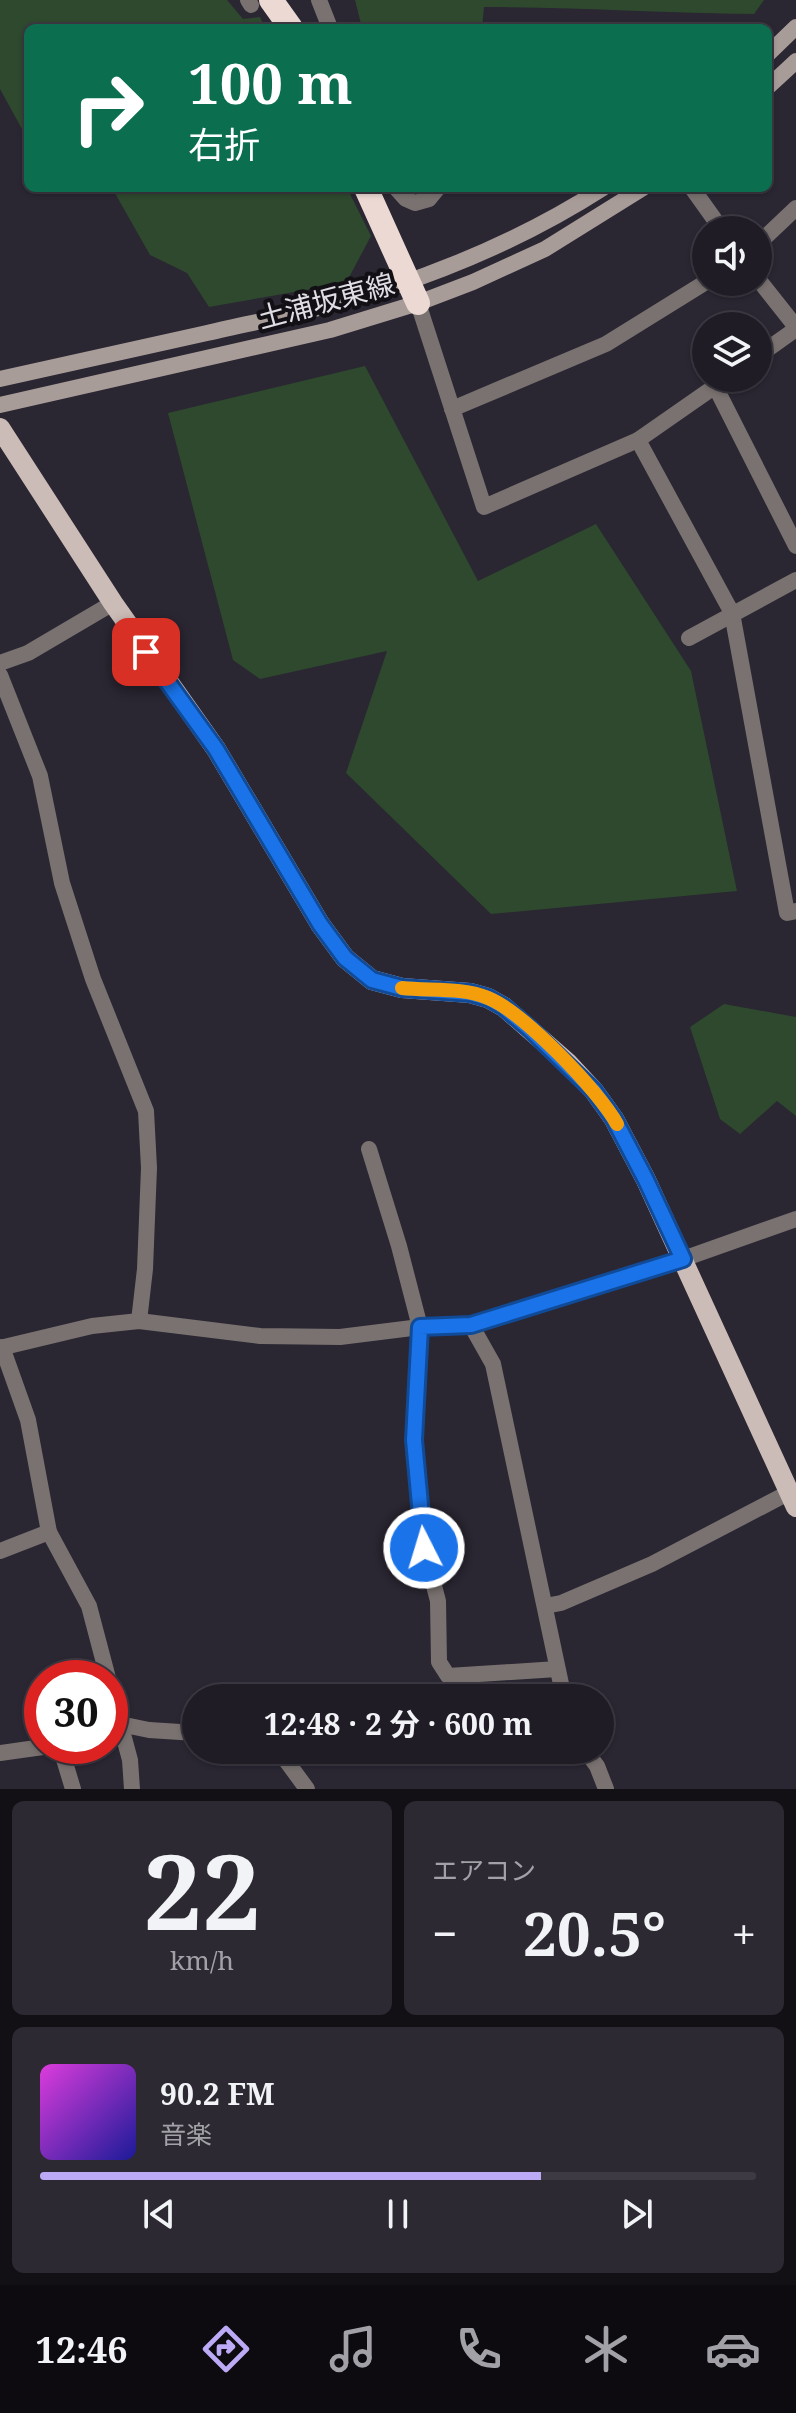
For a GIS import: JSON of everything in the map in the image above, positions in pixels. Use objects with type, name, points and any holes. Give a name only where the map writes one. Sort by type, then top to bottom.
[{"type":"highway","points":[[368,192],[414,292]]},
{"type":"main road","points":[[772,50],[796,27]]},
{"type":"main road","points":[[772,83],[796,61]]},
{"type":"main road","name":"土浦坂東線","points":[[0,405],[330,330],[414,292],[596,192]]},
{"type":"main road","name":"土浦坂東線","points":[[0,379],[318,308],[473,282],[545,249],[637,192]]},
{"type":"main road","points":[[0,428],[113,603],[216,749],[320,924],[345,958],[372,980],[402,988],[470,993],[488,998],[530,1029],[594,1091],[614,1119],[646,1180],[793,1500]]},
{"type":"street","points":[[319,0],[328,24]]},
{"type":"street","points":[[400,192],[415,203],[429,199],[435,192]]},
{"type":"street","points":[[695,192],[712,216]]},
{"type":"street","points":[[772,231],[796,208]]},
{"type":"street","points":[[452,409],[606,344],[692,291]]},
{"type":"street","points":[[414,292],[484,507],[638,440],[707,392]]},
{"type":"street","points":[[771,296],[796,328],[772,346]]},
{"type":"street","points":[[726,392],[796,546]]},
{"type":"street","points":[[638,440],[732,613],[787,913],[796,911]]},
{"type":"street","points":[[689,638],[796,580]]},
{"type":"street","points":[[0,663],[28,653],[113,603]]},
{"type":"street","points":[[0,675],[40,776],[62,883],[93,979],[146,1111],[149,1183],[139,1321]]},
{"type":"street","points":[[369,1149],[420,1327],[414,1440],[424,1548],[438,1601],[439,1662],[448,1676],[557,1669]]},
{"type":"street","points":[[103,1660],[89,1606],[49,1532],[28,1420],[1,1348],[92,1326],[139,1321],[260,1336],[340,1337],[420,1327],[471,1325],[683,1259],[796,1219]]},
{"type":"street","points":[[471,1325],[493,1364],[561,1684]]},
{"type":"street","points":[[545,1606],[561,1603],[793,1500]]},
{"type":"street","points":[[0,1551],[49,1532]]},
{"type":"street","points":[[128,1726],[182,1732]]},
{"type":"street","points":[[0,1753],[24,1750]]},
{"type":"street","points":[[128,1753],[132,1789]]},
{"type":"street","points":[[65,1764],[73,1789]]},
{"type":"street","points":[[286,1764],[307,1789]]},
{"type":"street","points":[[596,1764],[606,1789]]},
{"type":"green space","points":[[0,0],[227,0],[243,19],[260,17],[263,24],[24,24],[24,133],[0,89]]},
{"type":"green space","points":[[355,0],[764,0],[754,14],[484,7],[482,24],[361,24]]},
{"type":"green space","points":[[114,192],[349,192],[371,236],[346,283],[209,307],[187,273],[150,255]]},
{"type":"green space","points":[[365,366],[478,581],[596,524],[691,671],[737,891],[491,914],[346,773],[387,651],[260,679],[233,660],[168,413]]},
{"type":"green space","points":[[724,1004],[796,1017],[796,1116],[777,1101],[740,1134],[720,1119],[690,1027]]},
{"type":"slow traffic","points":[[402,988],[470,993],[504,1007],[568,1063],[594,1091],[617,1124]]},
{"type":"route","points":[[146,652],[216,749],[320,924],[345,958],[372,980],[402,988],[470,993],[488,998],[530,1029],[568,1063],[614,1119],[683,1259],[471,1325],[420,1327],[414,1440],[424,1548]]}]
